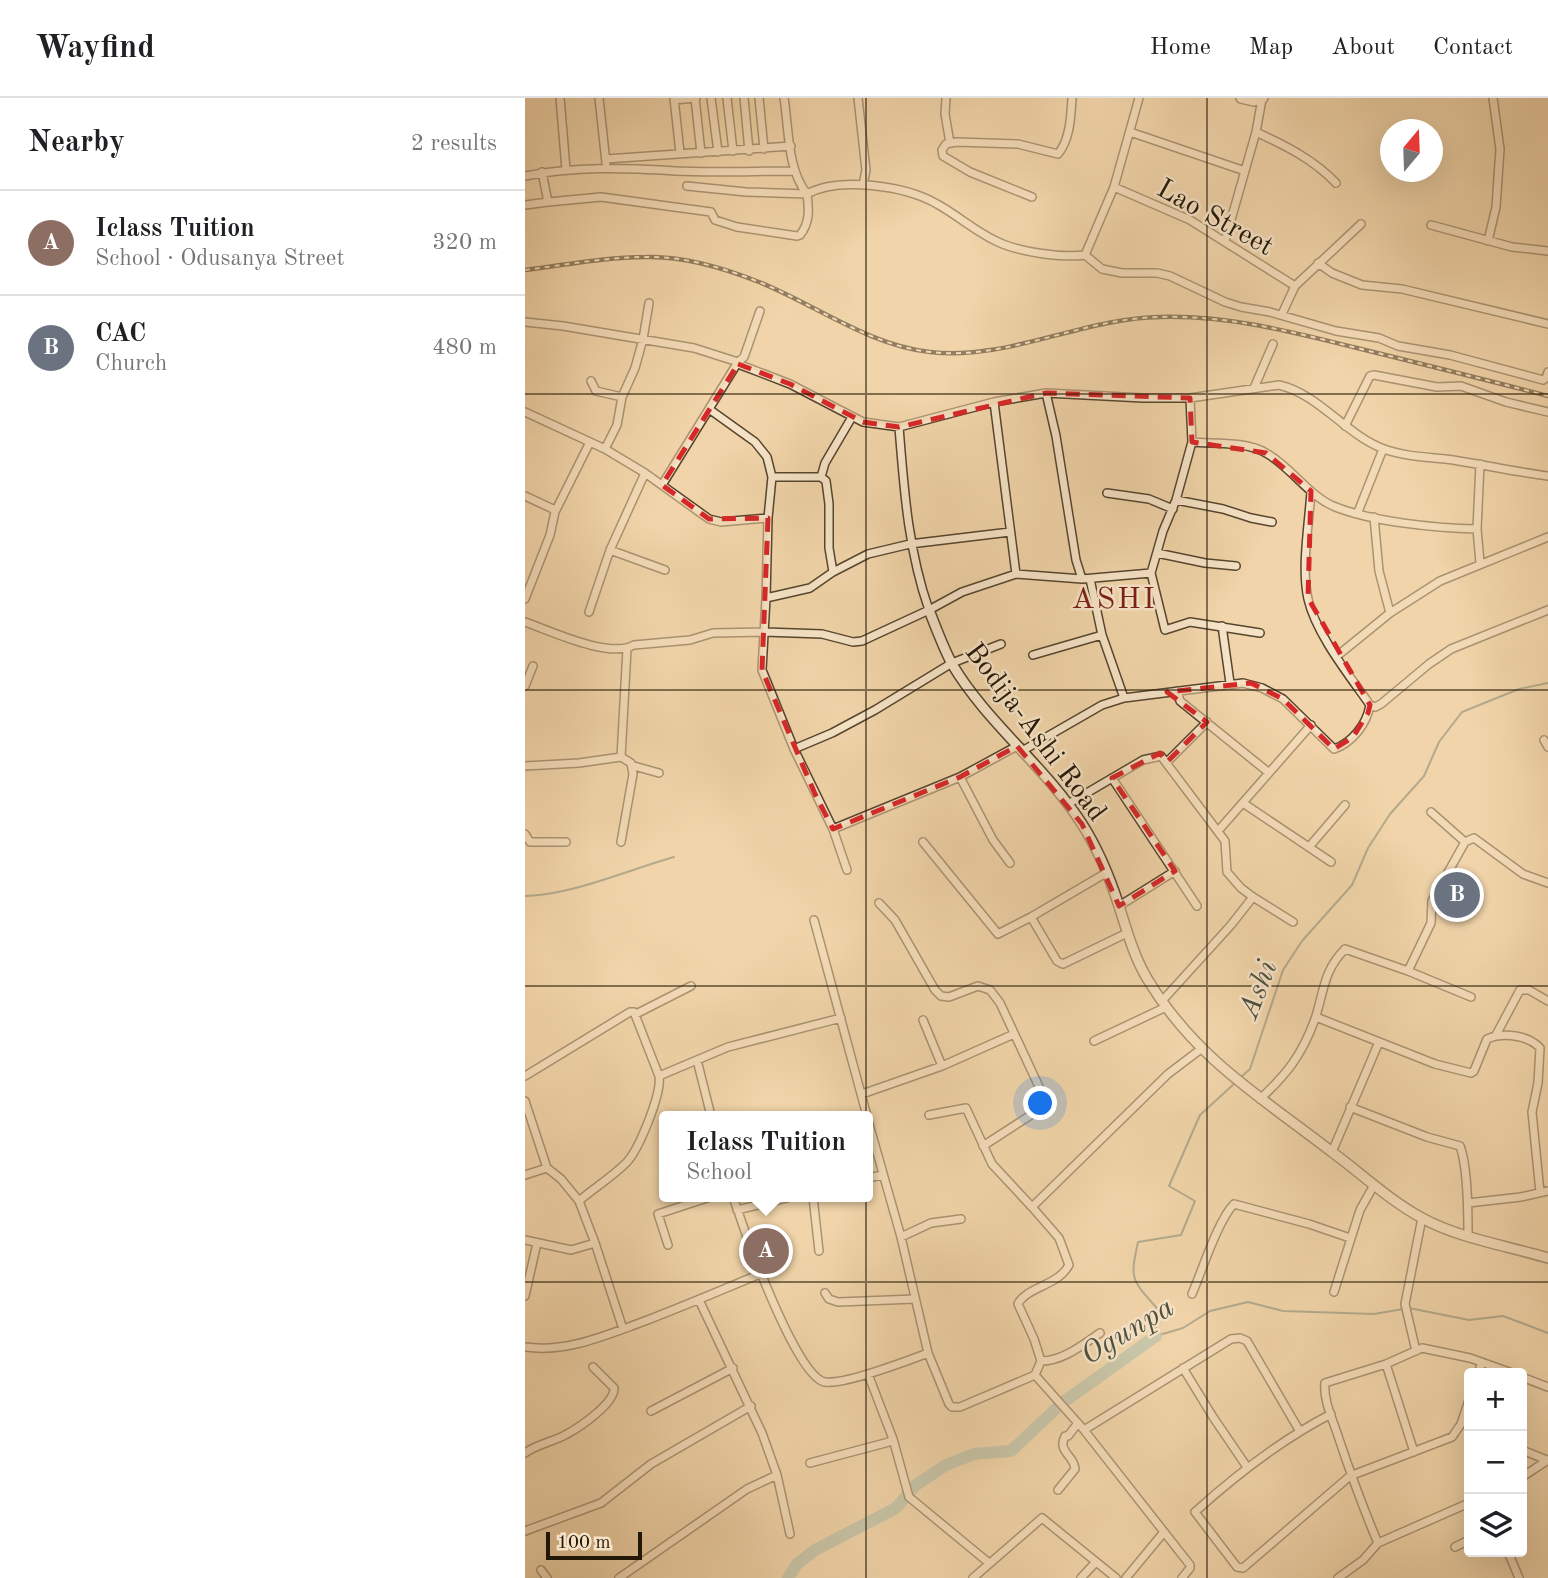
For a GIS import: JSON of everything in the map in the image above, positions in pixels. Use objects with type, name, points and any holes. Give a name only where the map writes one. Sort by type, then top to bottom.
[{"type":"street","points":[[559,98],[566,169]]},
{"type":"street","points":[[599,98],[605,169]]},
{"type":"street","points":[[680,153],[674,99],[695,98],[701,152]]},
{"type":"street","points":[[711,98],[718,152]]},
{"type":"street","points":[[727,98],[733,151]]},
{"type":"street","points":[[744,98],[749,150]]},
{"type":"street","points":[[759,98],[764,149]]},
{"type":"street","points":[[525,205],[601,197],[711,212],[715,220],[737,227],[797,236],[804,230],[809,209],[807,194],[800,186],[794,171],[784,98]]},
{"type":"street","points":[[858,98],[866,170],[863,185]]},
{"type":"street","points":[[946,98],[945,114],[950,143]]},
{"type":"street","points":[[1032,197],[1001,186],[949,160],[942,152],[946,144],[950,143],[1018,144],[1058,154],[1062,150],[1070,121],[1072,98]]},
{"type":"street","points":[[1085,255],[1114,187],[1139,98]]},
{"type":"street","points":[[1241,98],[1254,101],[1262,98]]},
{"type":"street","points":[[1225,241],[1256,132],[1262,98]]},
{"type":"street","points":[[1488,241],[1496,207],[1500,149],[1493,98]]},
{"type":"street","points":[[1130,132],[1245,171]]},
{"type":"street","points":[[1256,132],[1302,154],[1324,170],[1336,183]]},
{"type":"street","points":[[606,159],[791,146]]},
{"type":"street","points":[[525,176],[566,169],[794,171]]},
{"type":"street","points":[[542,172],[548,202]]},
{"type":"street","points":[[687,186],[807,194],[827,187],[863,185],[918,195],[996,241],[1061,256],[1085,255],[1102,269],[1122,273],[1157,272],[1225,302],[1282,314],[1336,331],[1379,338],[1398,346],[1450,355],[1543,380],[1548,372]]},
{"type":"street","name":"Lao Street","points":[[1114,187],[1190,220],[1295,286]]},
{"type":"street","points":[[1282,314],[1295,286],[1361,224]]},
{"type":"street","points":[[1431,225],[1512,247],[1548,251]]},
{"type":"street","points":[[1318,263],[1332,273],[1362,285],[1402,289],[1548,324]]},
{"type":"street","points":[[605,449],[617,425],[622,397],[643,339],[649,303]]},
{"type":"street","points":[[661,485],[746,352],[760,311]]},
{"type":"street","points":[[525,322],[694,348],[800,388],[863,422],[899,426],[994,402],[1046,393],[1190,398],[1279,386],[1291,388],[1304,395],[1345,426],[1383,449],[1548,476]]},
{"type":"street","points":[[1254,388],[1273,344]]},
{"type":"street","points":[[1345,426],[1365,383],[1374,375],[1437,387],[1461,386],[1506,402],[1548,412]]},
{"type":"street","points":[[591,381],[596,391],[622,397]]},
{"type":"street","points":[[1046,393],[1056,436],[1076,560],[1086,579],[1124,698]]},
{"type":"street","points":[[1190,398],[1192,442],[1151,573],[1165,630],[1190,622],[1260,633]]},
{"type":"street","points":[[994,402],[1016,574]]},
{"type":"street","points":[[709,409],[763,450],[772,477],[762,670],[794,749],[834,829],[847,870]]},
{"type":"street","points":[[525,412],[605,449],[645,472],[698,513],[716,521],[768,518]]},
{"type":"street","points":[[821,477],[825,463],[852,417]]},
{"type":"street","name":"Bodija-Ashi Road","points":[[899,426],[910,544],[918,579],[952,663],[1068,804],[1087,833],[1106,873],[1147,979],[1164,1004],[1201,1049],[1237,1082],[1422,1218],[1468,1236],[1548,1258]]},
{"type":"street","points":[[525,599],[550,535],[555,512],[590,442]]},
{"type":"street","points":[[1192,442],[1255,448],[1266,453],[1311,491],[1335,507],[1374,517],[1432,526],[1476,528]]},
{"type":"street","points":[[1358,512],[1383,449]]},
{"type":"street","points":[[1480,464],[1476,528],[1480,563]]},
{"type":"street","points":[[589,612],[610,550],[645,472]]},
{"type":"street","points":[[772,477],[821,477],[828,485],[829,548],[833,572]]},
{"type":"street","points":[[1311,491],[1306,557],[1307,598],[1316,621],[1370,705],[1375,707],[1381,704],[1451,649],[1548,610]]},
{"type":"street","points":[[1107,493],[1149,499],[1173,509]]},
{"type":"street","points":[[525,496],[555,512]]},
{"type":"street","points":[[1176,500],[1272,522]]},
{"type":"street","points":[[1374,517],[1379,571],[1390,613]]},
{"type":"street","points":[[766,598],[810,588],[833,572],[868,554],[910,544],[1010,532]]},
{"type":"street","points":[[1337,656],[1390,613],[1440,581],[1548,537]]},
{"type":"street","points":[[610,550],[665,570]]},
{"type":"street","points":[[1157,553],[1236,566]]},
{"type":"street","points":[[525,622],[587,644],[627,649],[634,645],[689,640],[713,633],[822,634],[853,642],[862,641],[962,592],[1016,574],[1086,579],[1151,573]]},
{"type":"street","points":[[1222,626],[1230,683]]},
{"type":"street","points":[[1033,656],[1102,635]]},
{"type":"street","points":[[794,749],[875,710],[952,663],[1001,644]]},
{"type":"street","points":[[621,757],[627,649]]},
{"type":"street","points":[[525,686],[533,666]]},
{"type":"street","points":[[834,829],[960,778],[1102,705],[1124,698],[1230,683],[1251,683],[1283,699],[1334,749],[1353,737],[1369,713],[1370,705]]},
{"type":"street","points":[[1177,691],[1180,701],[1268,772]]},
{"type":"street","points":[[1167,762],[1207,722]]},
{"type":"street","points":[[1218,831],[1311,725]]},
{"type":"street","points":[[1068,804],[1152,756],[1161,756],[1225,841],[1227,872],[1241,888],[1293,922]]},
{"type":"street","points":[[525,766],[621,757],[634,766],[659,773]]},
{"type":"street","points":[[621,842],[634,766]]},
{"type":"street","points":[[960,778],[993,840],[1010,863]]},
{"type":"street","points":[[1112,778],[1197,906]]},
{"type":"street","points":[[1243,803],[1331,862]]},
{"type":"street","points":[[1309,847],[1345,805]]},
{"type":"street","points":[[1431,812],[1465,842]]},
{"type":"street","points":[[525,834],[530,842],[566,842]]},
{"type":"street","points":[[1408,971],[1431,923],[1431,901],[1465,842],[1474,838],[1516,870],[1548,883]]},
{"type":"street","points":[[923,842],[997,934],[1106,873]]},
{"type":"street","points":[[1119,906],[1175,871]]},
{"type":"street","points":[[1094,1041],[1164,1004],[1253,897]]},
{"type":"street","points":[[879,904],[895,920],[941,996],[949,997],[984,986],[1000,1003],[1041,1091],[1041,1104],[1037,1111],[983,1146]]},
{"type":"street","points":[[1031,917],[1057,961],[1063,964],[1127,933]]},
{"type":"street","points":[[814,920],[866,1111]]},
{"type":"street","points":[[1259,1099],[1289,1071],[1299,1056],[1315,1017],[1324,981],[1345,949],[1471,997]]},
{"type":"street","points":[[525,1076],[630,1012],[636,1014],[691,986]]},
{"type":"street","points":[[1496,1035],[1521,990],[1529,990],[1548,1001]]},
{"type":"street","points":[[579,1201],[628,1161],[660,1084],[636,1014]]},
{"type":"street","points":[[1315,1017],[1435,1064],[1471,1073],[1483,1044],[1496,1035],[1532,1040],[1540,1048],[1538,1083],[1532,1112],[1544,1192],[1468,1203]]},
{"type":"street","points":[[659,1076],[728,1048],[841,1018]]},
{"type":"street","points":[[923,1020],[942,1066]]},
{"type":"street","points":[[862,1094],[942,1066],[1014,1034]]},
{"type":"street","points":[[1332,1152],[1379,1042]]},
{"type":"street","points":[[1032,1207],[1168,1074],[1201,1049]]},
{"type":"street","points":[[697,1060],[710,1111]]},
{"type":"street","points":[[525,1101],[547,1168],[561,1179],[579,1201],[596,1243],[623,1329]]},
{"type":"street","points":[[1350,1107],[1427,1137],[1460,1146],[1468,1203],[1468,1236]]},
{"type":"street","points":[[873,1138],[901,1237],[928,1353],[947,1401],[952,1407],[960,1407],[1035,1375],[1041,1361],[1018,1304],[1022,1297],[1063,1275],[1069,1265],[1059,1238],[992,1164],[965,1108],[929,1115]]},
{"type":"street","points":[[525,1175],[547,1168]]},
{"type":"street","points":[[873,1177],[883,1175]]},
{"type":"street","points":[[1333,1292],[1360,1210],[1374,1185]]},
{"type":"street","points":[[667,1245],[658,1214],[695,1202]]},
{"type":"street","points":[[735,1202],[760,1273],[801,1357],[815,1378],[831,1382],[868,1374],[928,1353]]},
{"type":"street","points":[[737,1210],[770,1202]]},
{"type":"street","points":[[814,1202],[819,1251]]},
{"type":"street","points":[[1192,1294],[1228,1210],[1234,1204],[1350,1238]]},
{"type":"street","points":[[1416,1351],[1406,1308],[1422,1218]]},
{"type":"street","points":[[901,1237],[926,1224],[961,1219]]},
{"type":"street","points":[[525,1240],[571,1250],[596,1243]]},
{"type":"street","points":[[525,1296],[537,1244]]},
{"type":"street","points":[[525,1347],[557,1348],[588,1342],[699,1300],[760,1273]]},
{"type":"street","points":[[825,1293],[829,1299],[838,1302],[915,1299]]},
{"type":"street","points":[[699,1300],[751,1406],[776,1475],[790,1534]]},
{"type":"street","points":[[1041,1361],[1064,1355],[1100,1333]]},
{"type":"street","points":[[1084,1430],[1231,1339],[1244,1339],[1300,1430]]},
{"type":"street","points":[[1378,1543],[1350,1476],[1324,1389],[1325,1383],[1386,1364],[1422,1348],[1498,1368]]},
{"type":"street","points":[[1480,1368],[1482,1362]]},
{"type":"street","points":[[1386,1364],[1414,1452]]},
{"type":"street","points":[[526,1450],[568,1434],[612,1397],[614,1388],[593,1367]]},
{"type":"street","points":[[651,1411],[733,1368]]},
{"type":"street","points":[[1183,1368],[1247,1467]]},
{"type":"street","points":[[868,1374],[893,1434],[909,1494],[989,1563]]},
{"type":"street","points":[[1035,1375],[1084,1430],[1190,1565],[1191,1568],[1182,1578]]},
{"type":"street","points":[[1527,1379],[1548,1387]]},
{"type":"street","points":[[525,1531],[601,1503],[651,1464],[751,1406]]},
{"type":"street","points":[[1331,1414],[1300,1430],[1247,1467],[1195,1512],[1234,1563],[1241,1568],[1350,1476],[1452,1437],[1464,1426]]},
{"type":"street","points":[[1058,1490],[1075,1469],[1074,1462],[1062,1444],[1065,1436],[1068,1436],[1078,1423]]},
{"type":"street","points":[[810,1463],[893,1439]]},
{"type":"street","points":[[1527,1452],[1548,1460]]},
{"type":"street","points":[[1527,1474],[1548,1460]]},
{"type":"street","points":[[619,1578],[747,1489],[776,1475]]},
{"type":"street","points":[[1338,1578],[1363,1560],[1378,1543],[1464,1505]]},
{"type":"street","points":[[973,1578],[1042,1518],[1116,1578]]},
{"type":"street","points":[[1126,1578],[1164,1532]]},
{"type":"street","points":[[1455,1547],[1464,1542]]},
{"type":"street","points":[[1510,1557],[1519,1578]]},
{"type":"street","points":[[1081,1578],[1095,1563]]},
{"type":"street","points":[[541,1570],[547,1578]]},
{"type":"highlighted area","points":[[738,364],[790,384],[863,422],[899,427],[1046,393],[1190,398],[1192,442],[1266,453],[1311,491],[1308,598],[1370,705],[1368,713],[1353,737],[1334,749],[1283,699],[1251,683],[1167,692],[1207,722],[1167,762],[1160,753],[1112,778],[1175,871],[1119,906],[1082,824],[1017,746],[960,777],[833,829],[815,794],[762,670],[768,518],[709,519],[662,485]]},
{"type":"waterway","name":"Ashi","points":[[1241,1077],[1250,1069],[1283,970],[1302,941],[1352,885],[1368,848],[1390,814],[1424,776],[1439,742],[1462,712],[1519,689],[1548,683]]},
{"type":"waterway","points":[[525,896],[581,887],[674,857]]},
{"type":"waterway","name":"Ashi","points":[[1235,1083],[1200,1115],[1169,1186],[1195,1201],[1181,1235],[1138,1242],[1134,1264],[1135,1278],[1156,1307],[1156,1336],[1183,1328],[1210,1311],[1248,1302],[1283,1311],[1374,1314],[1403,1309]]},
{"type":"waterway","name":"Ogunpa","points":[[1409,1308],[1469,1320],[1503,1316],[1548,1333]]},
{"type":"waterway","name":"Ogunpa","points":[[788,1578],[797,1564],[815,1550],[896,1508],[916,1485],[946,1465],[974,1454],[1011,1451],[1062,1403],[1156,1336]]},
{"type":"railway","points":[[525,270],[631,257],[689,261],[759,282],[885,341],[930,352],[988,350],[1131,319],[1185,317],[1233,321],[1305,335],[1548,396]]},
{"type":"place","name":"CAC","points":[[1457,895]]},
{"type":"place","name":"Iclass Tuition","points":[[766,1251]]},
{"type":"district","name":"ASHI","points":[[1114,598]]}]
